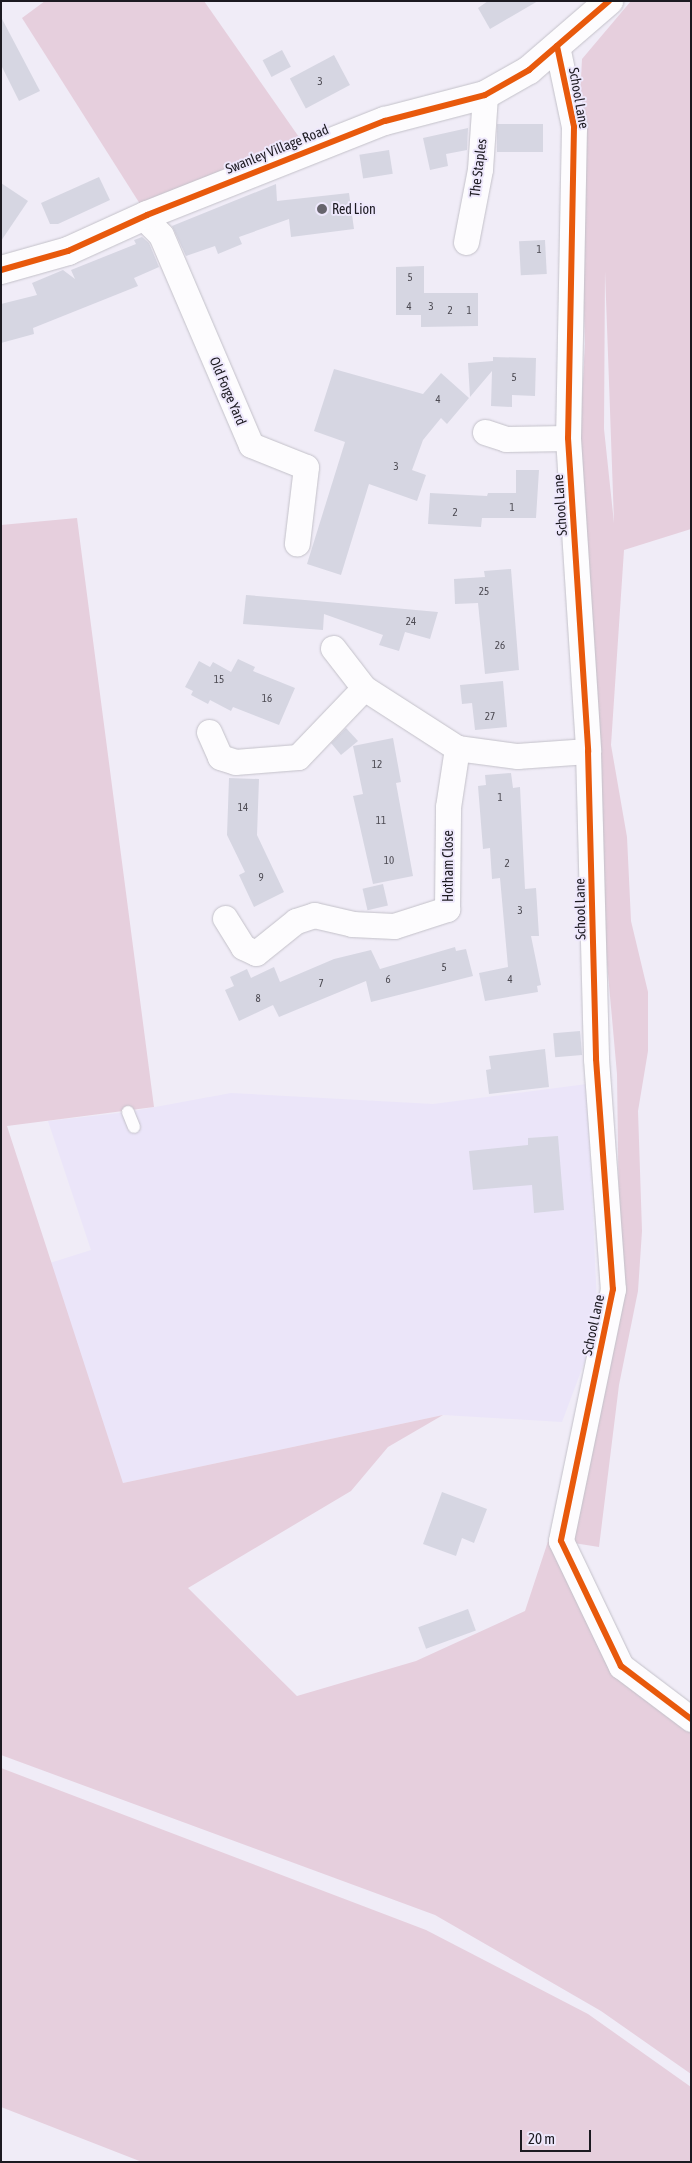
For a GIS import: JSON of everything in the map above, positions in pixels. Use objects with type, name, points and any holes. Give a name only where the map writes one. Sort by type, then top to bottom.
[{"type":"street","name":"Swanley Village Road","points":[[1,270],[68,251],[143,216],[385,121],[485,94],[529,70],[610,1]]},
{"type":"street","name":"School Lane","points":[[556,46],[574,127],[568,438],[588,751],[596,1059],[613,1289],[561,1541],[621,1666],[691,1719]]},
{"type":"street","name":"The Staples","points":[[466,242],[480,169],[485,94]]},
{"type":"street","name":"Old Forge Yard","points":[[143,216],[161,235],[251,445],[306,467],[297,543]]},
{"type":"street","points":[[484,432],[506,439],[568,438]]},
{"type":"street","points":[[332,648],[364,688],[457,748],[516,756],[588,751]]},
{"type":"street","points":[[209,732],[220,757],[235,762],[298,757],[364,688]]},
{"type":"street","name":"Hotham Close","points":[[225,918],[243,947],[256,953],[296,921],[314,915],[352,924],[394,926],[447,909],[448,807],[457,748]]},
{"type":"lane","points":[[128,1112],[134,1127]]},
{"type":"shaded area","points":[[45,1],[204,1],[308,150],[147,215],[22,18]]},
{"type":"shaded area","points":[[631,1],[691,1],[691,529],[624,550],[611,745],[627,837],[631,921],[648,992],[648,1051],[638,1111],[642,1231],[638,1291],[619,1385],[599,1547],[561,1541],[621,1666],[691,1719],[691,2074],[601,2011],[435,1915],[1,1755],[1,525],[77,518],[154,1107],[7,1126],[123,1483],[443,1415],[388,1447],[351,1491],[188,1588],[297,1696],[416,1661],[525,1611],[596,1396],[620,1295],[617,1074],[588,751],[579,453],[585,344],[578,134],[582,59]],"holes":[[[605,271],[614,523],[604,429]]]},
{"type":"shaded area","points":[[587,1084],[598,1326],[562,1422],[443,1415],[123,1483],[50,1263],[91,1250],[48,1121],[128,1112],[231,1093],[433,1104]]},
{"type":"shaded area","points":[[1,1768],[426,1930],[588,2014],[691,2087],[691,2162],[142,2162],[1,2107]]},
{"type":"building","points":[[488,1],[538,1],[490,29],[478,8]]},
{"type":"building","points":[[1,17],[40,91],[19,101],[1,65]]},
{"type":"building","points":[[282,50],[291,67],[271,77],[263,60]]},
{"type":"building","points":[[334,55],[350,85],[306,108],[290,78]]},
{"type":"building","points":[[497,124],[543,124],[543,152],[497,152]]},
{"type":"building","points":[[468,128],[467,150],[446,154],[448,166],[430,170],[423,138]]},
{"type":"building","points":[[389,150],[393,174],[363,178],[359,155]]},
{"type":"building","points":[[99,177],[110,200],[58,224],[50,224],[41,203]]},
{"type":"building","points":[[1,183],[28,201],[1,241]]},
{"type":"building","points":[[276,184],[277,201],[349,193],[354,229],[291,237],[289,219],[239,237],[242,244],[218,254],[215,246],[186,256],[172,226]]},
{"type":"building","points":[[142,237],[149,243],[159,267],[134,278],[138,286],[33,328],[34,334],[1,343],[1,304],[37,295],[32,283],[63,270],[75,279],[71,270],[136,244],[134,240]]},
{"type":"building","points":[[545,240],[547,274],[521,275],[519,241]]},
{"type":"building","points":[[424,266],[424,293],[478,293],[478,326],[421,327],[421,315],[396,315],[396,267]]},
{"type":"building","points":[[493,357],[536,358],[535,396],[512,395],[512,407],[491,406],[492,371],[470,397],[468,363],[493,361]]},
{"type":"building","points":[[334,369],[423,394],[441,373],[469,398],[447,424],[441,418],[423,440],[412,470],[426,475],[417,501],[369,484],[341,575],[307,564],[345,442],[314,431]]},
{"type":"building","points":[[516,470],[539,470],[536,518],[482,518],[481,527],[428,524],[430,493],[487,496],[488,493],[516,493]]},
{"type":"building","points":[[511,569],[519,670],[485,674],[478,603],[455,604],[454,579],[485,577],[484,571]]},
{"type":"building","points":[[246,595],[438,612],[430,639],[405,632],[399,651],[379,645],[383,635],[324,614],[323,630],[243,624]]},
{"type":"building","points":[[238,659],[255,667],[253,671],[295,688],[279,725],[233,707],[231,711],[210,700],[208,704],[191,695],[193,691],[185,687],[199,661],[210,667],[213,662],[231,672]]},
{"type":"building","points":[[503,681],[507,727],[475,730],[472,703],[462,704],[460,685]]},
{"type":"building","points":[[346,728],[358,741],[341,755],[331,743]]},
{"type":"building","points":[[393,738],[401,782],[396,783],[413,876],[373,884],[353,796],[363,794],[353,746]]},
{"type":"building","points":[[511,773],[513,788],[520,787],[525,889],[536,888],[539,936],[531,936],[541,985],[537,986],[538,992],[485,1001],[479,973],[508,967],[500,878],[492,879],[490,848],[483,849],[478,786],[486,785],[485,775]]},
{"type":"building","points":[[229,778],[259,779],[257,835],[284,892],[254,907],[239,875],[245,872],[227,835]]},
{"type":"building","points":[[383,884],[388,905],[367,910],[363,889]]},
{"type":"building","points":[[455,947],[456,951],[466,949],[473,976],[371,1002],[366,981],[279,1017],[273,1005],[239,1021],[225,990],[234,986],[230,977],[247,969],[251,978],[274,967],[280,982],[334,959],[371,950],[380,969]]},
{"type":"building","points":[[580,1031],[582,1055],[555,1057],[553,1033]]},
{"type":"building","points":[[545,1049],[549,1087],[489,1094],[486,1070],[491,1069],[489,1056]]},
{"type":"building","points":[[558,1136],[564,1210],[534,1213],[532,1185],[473,1190],[469,1151],[528,1145],[528,1138]]},
{"type":"building","points":[[442,1492],[487,1509],[474,1543],[462,1538],[456,1556],[423,1544]]},
{"type":"building","points":[[468,1609],[476,1631],[426,1649],[418,1627]]},
{"type":"cycle path","points":[[1,270],[68,251],[147,215],[385,121],[485,95],[529,70],[609,1]]},
{"type":"cycle path","points":[[557,46],[574,127],[568,438],[588,751],[596,1059],[613,1289],[561,1541],[621,1666],[691,1719]]},
{"type":"place","name":"Red Lion","points":[[322,209]]}]
